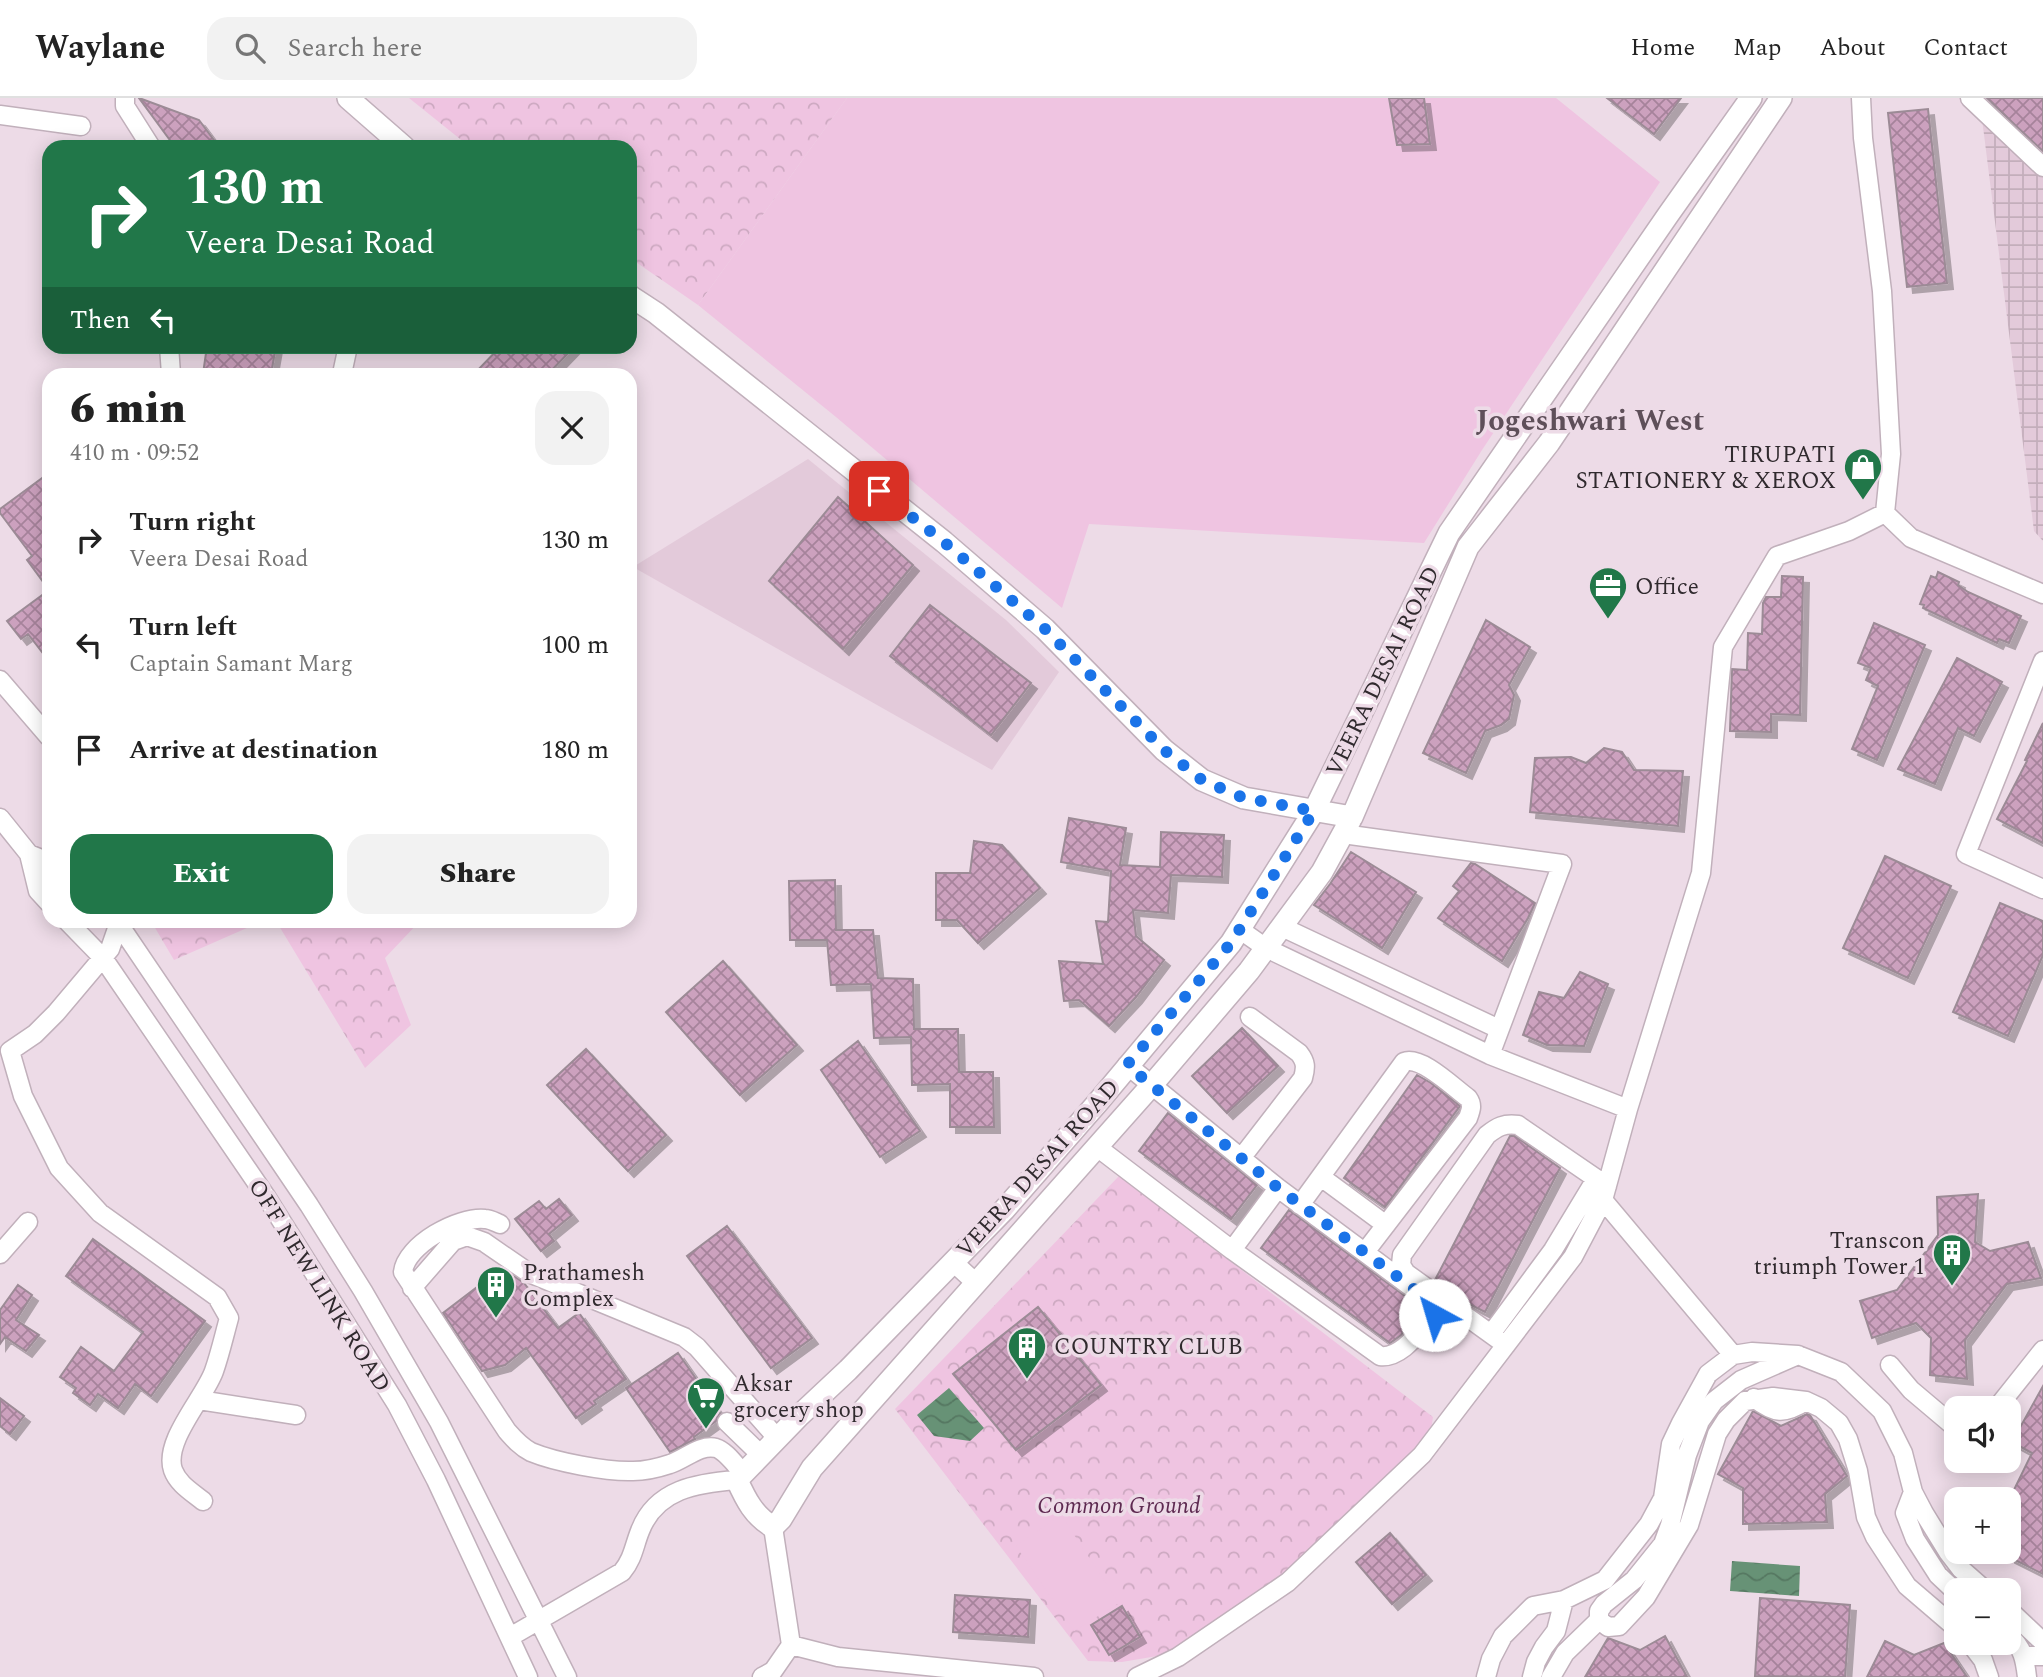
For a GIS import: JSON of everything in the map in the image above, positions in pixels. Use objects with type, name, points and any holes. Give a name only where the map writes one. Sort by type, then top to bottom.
[{"type":"street","points":[[125,98],[125,106],[147,140]]},
{"type":"street","points":[[348,98],[394,140]]},
{"type":"street","points":[[773,1527],[781,1519],[812,1468],[1152,1086],[1249,971],[1322,872],[1348,826],[1468,548],[1549,443],[1781,98]]},
{"type":"street","points":[[1861,98],[1863,138],[1882,291],[1891,441],[1885,513]]},
{"type":"street","points":[[1970,98],[2043,167]]},
{"type":"street","points":[[1744,101],[1765,122]]},
{"type":"street","name":"VEERA DESAI ROAD","points":[[740,1477],[1004,1210],[1100,1101],[1127,1065],[1231,943],[1314,811],[1456,521],[1687,188],[1744,101]]},
{"type":"street","points":[[0,115],[81,126]]},
{"type":"street","points":[[1687,188],[1709,205]]},
{"type":"street","points":[[637,301],[944,542],[1045,629],[1164,750],[1202,780],[1244,798],[1314,811],[1348,826],[1562,864],[1490,1055]]},
{"type":"street","points":[[1885,513],[1911,538],[2043,594]]},
{"type":"street","points":[[1137,1677],[1178,1657],[1288,1582],[1422,1455],[1498,1340],[1573,1257],[1602,1188],[1701,873],[1723,647],[1777,556],[1849,531],[1885,513]]},
{"type":"street","points":[[1440,551],[1462,561]]},
{"type":"street","points":[[2043,661],[1966,854],[2043,889]]},
{"type":"street","points":[[0,680],[42,729]]},
{"type":"street","points":[[0,818],[29,854],[38,891],[42,895]]},
{"type":"street","points":[[29,854],[42,859]]},
{"type":"street","points":[[1282,927],[1499,1029]]},
{"type":"street","name":"OFF NEW LINK ROAD","points":[[74,928],[103,958],[267,1198],[397,1405],[436,1480],[528,1677]]},
{"type":"street","points":[[117,928],[110,949],[56,1013],[35,1034],[5,1052],[23,1096],[59,1168],[100,1213],[217,1297],[229,1318],[214,1373],[180,1432],[172,1456],[173,1469],[183,1485],[203,1501]]},
{"type":"street","name":"OFF NEW LINK ROAD","points":[[123,928],[309,1205],[363,1291],[439,1422],[567,1677]]},
{"type":"street","points":[[1240,929],[1266,948],[1490,1055],[1628,1109]]},
{"type":"street","points":[[1242,1157],[1303,1078],[1306,1068],[1305,1060],[1299,1053],[1250,1017]]},
{"type":"street","points":[[1300,1205],[1404,1062],[1414,1060],[1424,1065],[1468,1098],[1472,1104],[1471,1111],[1365,1252]]},
{"type":"street","points":[[1097,1147],[1232,1250],[1380,1356],[1388,1357],[1404,1348],[1435,1315],[1435,1308],[1430,1301],[1278,1188],[1127,1065]]},
{"type":"street","points":[[1498,1340],[1406,1273],[1401,1265],[1402,1255],[1487,1135],[1497,1127],[1507,1124],[1518,1125],[1602,1188],[1733,1355]]},
{"type":"street","points":[[1321,1177],[1387,1225]]},
{"type":"street","points":[[1232,1250],[1278,1188]]},
{"type":"street","points":[[500,1224],[484,1219],[468,1220],[449,1226],[416,1248],[404,1264],[403,1272],[516,1441],[529,1451],[563,1461],[617,1471],[634,1471],[673,1463],[700,1450],[715,1448],[722,1451],[740,1477],[752,1509],[760,1520],[773,1527]]},
{"type":"street","points":[[0,1254],[27,1223]]},
{"type":"street","points":[[412,1288],[453,1241],[467,1236],[484,1242],[529,1273],[684,1337],[697,1347],[778,1438]]},
{"type":"street","points":[[953,1262],[976,1283]]},
{"type":"street","points":[[2006,1396],[2043,1350]]},
{"type":"street","points":[[1486,1677],[1491,1659],[1503,1636],[1518,1619],[1532,1606],[1564,1600],[1605,1580],[1648,1524],[1663,1498],[1671,1444],[1681,1423],[1708,1374],[1733,1355],[1752,1352],[1798,1354],[1841,1372],[1882,1411],[1903,1453],[1913,1492],[1948,1552],[1971,1578]]},
{"type":"street","points":[[1798,1354],[1741,1380],[1714,1401],[1700,1421],[1687,1455],[1670,1524],[1662,1544],[1634,1580],[1598,1611],[1599,1620],[1608,1627],[1619,1626],[1646,1597],[1689,1525],[1717,1433],[1735,1410],[1745,1401],[1754,1398],[1774,1411],[1783,1412],[1806,1401],[1821,1408],[1839,1423],[1848,1439],[1858,1471],[1867,1517],[1875,1537],[1907,1586],[1944,1618]]},
{"type":"street","points":[[1890,1365],[1911,1390],[1944,1418]]},
{"type":"street","points":[[199,1400],[296,1415]]},
{"type":"street","points":[[727,1422],[761,1455]]},
{"type":"street","points":[[510,1637],[622,1572],[630,1563],[639,1533],[656,1506],[680,1490],[740,1477]]},
{"type":"street","points":[[1913,1492],[1906,1513],[1915,1539],[1944,1581]]},
{"type":"street","points":[[762,1677],[773,1671],[790,1645],[773,1527]]},
{"type":"street","points":[[1532,1677],[1536,1662],[1556,1631],[1564,1600]]},
{"type":"street","points":[[1551,1677],[1565,1653],[1599,1620]]},
{"type":"street","points":[[2021,1621],[2043,1642]]},
{"type":"street","points":[[790,1645],[838,1657],[1034,1677]]},
{"type":"street","points":[[2021,1650],[2025,1656],[2027,1677]]},
{"type":"street","points":[[1979,1655],[1989,1677]]},
{"type":"street","points":[[2025,1656],[2043,1656]]},
{"type":"shaded area","points":[[1980,103],[2043,163],[2043,541],[2034,531]]},
{"type":"shaded area","points":[[808,459],[1006,620],[1059,672],[992,770],[637,569],[637,565]]},
{"type":"green space","points":[[409,98],[847,98],[698,305],[637,263],[637,140],[461,140]]},
{"type":"green space","points":[[847,98],[1556,98],[1660,182],[1482,450],[1424,543],[1089,524],[1062,608],[836,417],[698,305]]},
{"type":"green space","points":[[155,928],[247,928],[174,960]]},
{"type":"green space","points":[[280,928],[413,928],[385,958],[411,1025],[365,1068]]},
{"type":"green space","name":"Common Ground","points":[[1119,1176],[1433,1417],[1431,1430],[1419,1450],[1285,1576],[1175,1653],[1122,1662],[1088,1661],[895,1409]]},
{"type":"green space","points":[[1061,1515],[1119,1603],[1074,1631],[1016,1546]]},
{"type":"water","points":[[949,1388],[984,1428],[970,1441],[934,1436],[917,1415]]},
{"type":"water","points":[[1732,1561],[1800,1566],[1799,1596],[1730,1591]]},
{"type":"building","points":[[139,98],[199,120],[214,140],[170,140]]},
{"type":"building","points":[[1389,98],[1424,98],[1430,144],[1397,145]]},
{"type":"building","points":[[1607,98],[1681,98],[1654,134]]},
{"type":"building","points":[[1987,98],[2043,98],[2043,151],[2014,124]]},
{"type":"building","points":[[1928,109],[1947,283],[1907,287],[1888,113]]},
{"type":"building","points":[[206,354],[275,354],[272,368],[204,368]]},
{"type":"building","points":[[493,354],[567,354],[554,368],[480,368]]},
{"type":"building","points":[[42,478],[42,580],[27,560],[32,556],[0,513],[0,509]]},
{"type":"building","points":[[838,497],[913,565],[843,649],[769,581]]},
{"type":"building","points":[[1938,572],[1959,582],[1958,585],[1968,592],[2021,616],[2009,643],[1999,639],[1997,643],[1923,608],[1924,605],[1920,604],[1931,576],[1936,578]]},
{"type":"building","points":[[1782,576],[1803,577],[1800,715],[1771,714],[1771,732],[1730,731],[1732,669],[1747,670],[1748,633],[1762,634],[1763,603],[1766,597],[1781,597]]},
{"type":"building","points":[[42,595],[42,652],[28,634],[21,639],[7,621]]},
{"type":"building","points":[[930,605],[1031,683],[991,735],[890,656]]},
{"type":"building","points":[[1486,620],[1530,647],[1509,685],[1514,695],[1509,719],[1485,731],[1466,773],[1423,753]]},
{"type":"building","points":[[1874,623],[1925,645],[1877,760],[1852,749],[1878,686],[1866,680],[1871,668],[1858,663]]},
{"type":"building","points":[[1957,658],[2002,682],[1974,736],[1958,728],[1935,784],[1898,769]]},
{"type":"building","points":[[2043,723],[2043,843],[1997,819]]},
{"type":"building","points":[[1604,748],[1622,752],[1634,770],[1683,771],[1678,826],[1530,812],[1535,758],[1571,757],[1586,763]]},
{"type":"building","points":[[1069,818],[1126,828],[1120,865],[1160,867],[1161,832],[1224,835],[1222,877],[1171,875],[1168,913],[1133,910],[1136,936],[1164,960],[1136,997],[1109,1026],[1079,1000],[1064,1001],[1059,961],[1103,964],[1096,921],[1108,922],[1111,871],[1061,862]]},
{"type":"building","points":[[974,841],[1002,845],[1040,888],[978,943],[957,920],[936,920],[936,873],[970,873]]},
{"type":"building","points":[[1351,852],[1416,892],[1382,948],[1314,905]]},
{"type":"building","points":[[1885,856],[1951,886],[1908,978],[1843,948]]},
{"type":"building","points":[[1471,863],[1535,903],[1502,961],[1438,918],[1459,891],[1453,886]]},
{"type":"building","points":[[835,880],[836,930],[873,930],[878,978],[913,979],[914,1029],[958,1029],[959,1072],[993,1072],[994,1127],[950,1127],[950,1084],[912,1085],[911,1037],[874,1038],[871,984],[831,985],[827,940],[790,940],[789,881]]},
{"type":"building","points":[[2000,903],[2043,921],[2043,955],[2008,1036],[1953,1012]]},
{"type":"building","points":[[723,961],[797,1045],[740,1095],[666,1012]]},
{"type":"building","points":[[1580,972],[1608,984],[1584,1046],[1547,1045],[1523,1035],[1539,992],[1564,998]]},
{"type":"building","points":[[1242,1028],[1278,1066],[1227,1113],[1192,1076]]},
{"type":"building","points":[[858,1041],[920,1131],[880,1157],[821,1070]]},
{"type":"building","points":[[586,1049],[666,1135],[628,1171],[547,1085]]},
{"type":"building","points":[[1417,1075],[1460,1106],[1385,1207],[1344,1178]]},
{"type":"building","points":[[1168,1113],[1257,1185],[1231,1219],[1139,1151]]},
{"type":"building","points":[[1510,1136],[1515,1136],[1560,1168],[1485,1312],[1465,1302],[1435,1280]]},
{"type":"building","name":"Transcon triumph Tower 1","points":[[1978,1194],[1975,1242],[1990,1251],[2028,1242],[2041,1278],[2007,1284],[1965,1340],[1967,1379],[1930,1375],[1931,1338],[1916,1323],[1872,1338],[1860,1301],[1897,1290],[1938,1235],[1937,1197]]},
{"type":"building","points":[[559,1199],[572,1215],[549,1234],[554,1241],[541,1251],[515,1219],[539,1201],[546,1209]]},
{"type":"building","points":[[1289,1210],[1421,1308],[1401,1335],[1390,1343],[1261,1248]]},
{"type":"building","points":[[727,1226],[812,1338],[771,1368],[687,1256]]},
{"type":"building","points":[[93,1239],[205,1321],[151,1396],[135,1384],[118,1408],[98,1394],[90,1405],[73,1393],[76,1388],[60,1377],[81,1347],[114,1371],[143,1332],[66,1276]]},
{"type":"building","points":[[502,1268],[524,1283],[558,1328],[579,1313],[626,1379],[594,1401],[596,1404],[576,1418],[526,1348],[505,1365],[482,1371],[443,1313]]},
{"type":"building","points":[[18,1285],[32,1295],[16,1320],[39,1335],[26,1351],[5,1337],[0,1344],[0,1310]]},
{"type":"building","name":"COUNTRY CLUB","points":[[1038,1307],[1101,1385],[1016,1450],[953,1374]]},
{"type":"building","points":[[678,1353],[720,1413],[716,1421],[694,1437],[695,1439],[670,1452],[626,1388]]},
{"type":"building","points":[[2043,1386],[2043,1574],[2021,1563],[2021,1487],[2015,1487],[2032,1453],[2021,1447],[2021,1426]]},
{"type":"building","points":[[0,1398],[24,1416],[10,1434],[0,1426]]},
{"type":"building","points":[[1753,1411],[1781,1426],[1810,1415],[1847,1476],[1825,1494],[1827,1522],[1743,1524],[1743,1488],[1718,1474]]},
{"type":"building","points":[[1390,1533],[1426,1575],[1392,1604],[1356,1562]]},
{"type":"building","points":[[955,1595],[1030,1600],[1028,1637],[953,1632]]},
{"type":"building","points":[[1760,1598],[1850,1605],[1845,1677],[1755,1676]]},
{"type":"building","points":[[1122,1606],[1140,1637],[1109,1655],[1091,1625]]},
{"type":"building","points":[[1665,1636],[1687,1677],[1585,1677],[1608,1638],[1640,1650]]},
{"type":"building","points":[[1885,1641],[1914,1655],[1944,1643],[1944,1655],[1952,1655],[1967,1677],[1867,1677]]},
{"type":"place","name":"TIRUPATI STATIONERY & XEROX","points":[[1863,501]]},
{"type":"place","name":"Office","points":[[1608,620]]},
{"type":"place","name":"Transcon triumph Tower 1","points":[[1952,1287]]},
{"type":"place","name":"Prathamesh Complex","points":[[496,1319]]},
{"type":"place","name":"COUNTRY CLUB","points":[[1027,1380]]},
{"type":"place","name":"Aksar grocery shop","points":[[706,1430]]},
{"type":"district","name":"Jogeshwari West","points":[[1590,420]]},
{"type":"route","points":[[879,491],[944,542],[1045,629],[1164,750],[1202,780],[1244,798],[1314,811],[1231,943],[1127,1065],[1278,1188],[1430,1301],[1435,1308],[1435,1315]]}]
